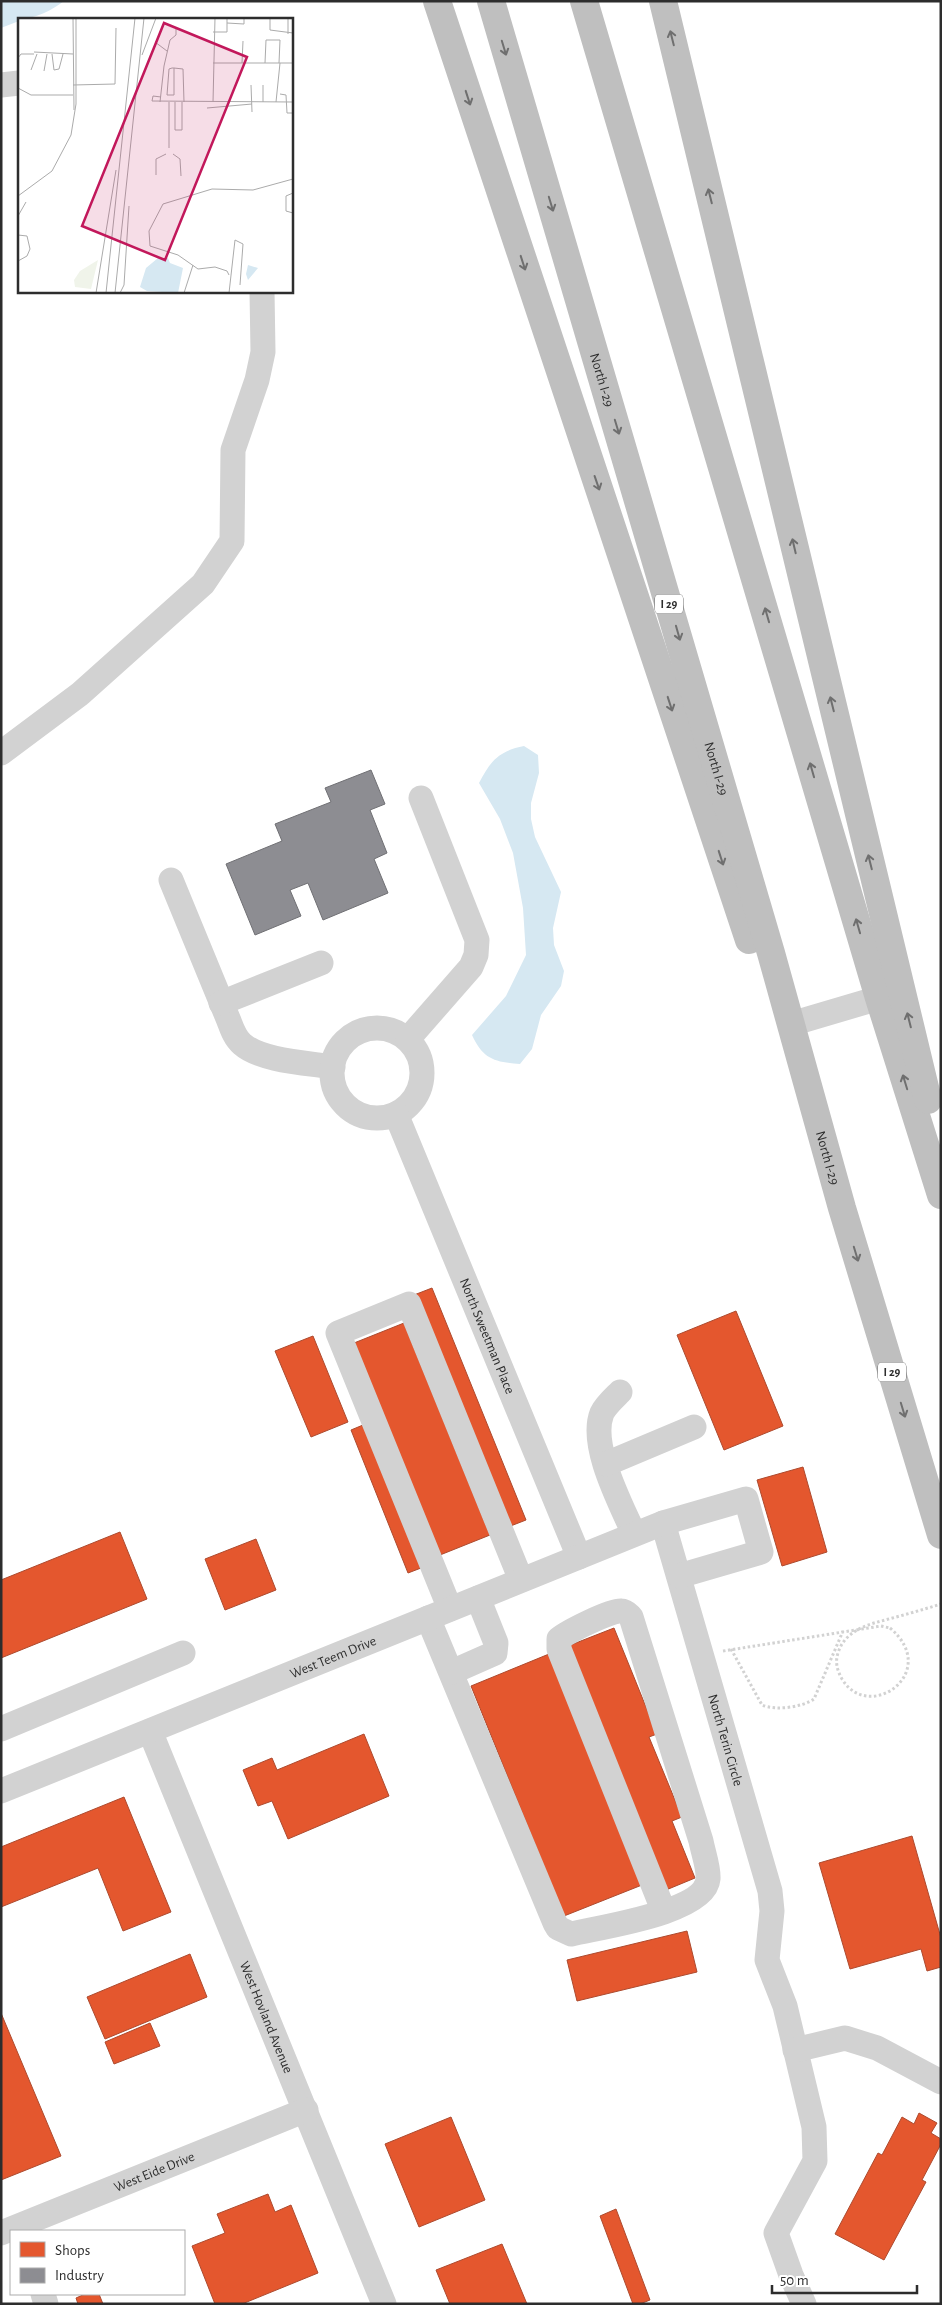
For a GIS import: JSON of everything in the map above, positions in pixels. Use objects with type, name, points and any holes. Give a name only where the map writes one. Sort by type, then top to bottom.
[{"type":"highway","points":[[437,1],[739,912],[842,1208]]},
{"type":"highway","name":"North I-29","points":[[491,1],[636,489],[791,1024],[842,1208],[941,1535]]},
{"type":"highway","points":[[584,1],[879,998],[941,1195]]},
{"type":"highway","points":[[663,1],[941,1152]]},
{"type":"street","points":[[1,85],[18,83]]},
{"type":"street","points":[[1,753],[80,694],[204,584],[232,541],[233,450],[256,380],[263,352],[262,292]]},
{"type":"street","points":[[408,1039],[471,967],[477,948],[477,940],[421,798]]},
{"type":"street","points":[[171,880],[236,1036],[253,1052],[333,1067]]},
{"type":"street","points":[[222,1003],[321,963]]},
{"type":"street","points":[[791,1024],[879,998]]},
{"type":"street","points":[[380,1027],[395,1031],[408,1039],[417,1051],[422,1065],[422,1080],[418,1094],[408,1106],[396,1114],[381,1118],[366,1117],[353,1111],[342,1101],[334,1088],[334,1059],[341,1046],[352,1035],[365,1029],[380,1027]]},
{"type":"street","name":"North Sweetman Place","points":[[396,1114],[579,1557]]},
{"type":"street","points":[[521,1580],[409,1304],[338,1332],[439,1614],[452,1672],[558,1928],[571,1934],[664,1912],[683,1905],[705,1888],[708,1878],[701,1841],[631,1617],[623,1611],[618,1611],[564,1635],[560,1639],[559,1649],[664,1912]]},
{"type":"street","points":[[620,1392],[603,1411],[598,1426],[600,1445],[606,1464],[634,1534]]},
{"type":"street","points":[[606,1464],[694,1427]]},
{"type":"street","name":"West Teem Drive","points":[[1,1791],[634,1534],[663,1523],[746,1499],[761,1552],[678,1576]]},
{"type":"street","name":"North Terin Circle","points":[[663,1523],[770,1891],[772,1911],[767,1960],[785,2006],[795,2050]]},
{"type":"street","points":[[452,1672],[495,1653],[496,1644],[478,1598]]},
{"type":"street","points":[[1,1729],[183,1653]]},
{"type":"street","name":"West Hovland Avenue","points":[[150,1731],[384,2304]]},
{"type":"street","points":[[804,2304],[776,2233],[815,2162],[814,2127],[795,2050],[845,2038],[877,2048],[941,2082]]},
{"type":"street","name":"West Eide Drive","points":[[13,2230],[306,2110]]},
{"type":"path","points":[[702,1657],[731,1649],[843,1631],[881,1626],[890,1628],[901,1636],[907,1646],[910,1658],[908,1671],[901,1684],[889,1692],[874,1697],[860,1694],[846,1686],[839,1673],[836,1660],[840,1647],[849,1635],[864,1626],[941,1604]]},
{"type":"path","points":[[731,1649],[762,1705],[770,1708],[808,1704],[814,1699],[843,1631]]},
{"type":"shaded area","points":[[1,1],[64,1],[43,13],[31,17],[18,18],[18,21],[1,28]]},
{"type":"shaded area","points":[[524,746],[538,755],[539,773],[531,803],[531,819],[535,837],[561,892],[553,928],[554,945],[564,971],[561,986],[541,1015],[532,1049],[520,1064],[490,1058],[480,1049],[472,1035],[506,996],[526,955],[523,908],[513,853],[500,819],[479,783],[497,758],[508,751]]},
{"type":"building: Shops","points":[[432,1288],[526,1520],[508,1527],[414,1295]]},
{"type":"building: Shops","points":[[736,1311],[783,1426],[724,1450],[677,1335]]},
{"type":"building: Shops","points":[[404,1323],[490,1535],[440,1555],[354,1343]]},
{"type":"building: Shops","points":[[313,1336],[348,1422],[311,1437],[275,1351]]},
{"type":"building: Shops","points":[[363,1425],[421,1568],[408,1573],[351,1430]]},
{"type":"building: Shops","points":[[803,1467],[827,1552],[782,1566],[757,1480]]},
{"type":"building: Shops","points":[[120,1532],[147,1599],[1,1658],[1,1580]]},
{"type":"building: Shops","points":[[256,1539],[276,1590],[225,1610],[205,1559]]},
{"type":"building: Shops","points":[[614,1628],[657,1734],[649,1737],[682,1817],[672,1821],[695,1878],[666,1890],[568,1646]]},
{"type":"building: Shops","points":[[549,1654],[642,1885],[564,1916],[471,1686]]},
{"type":"building: Shops","points":[[364,1734],[389,1796],[288,1839],[272,1801],[258,1806],[243,1770],[272,1758],[277,1770]]},
{"type":"building: Shops","points":[[124,1797],[171,1912],[123,1931],[98,1868],[1,1907],[1,1847]]},
{"type":"building: Shops","points":[[912,1836],[941,1938],[941,1967],[927,1971],[921,1949],[850,1969],[819,1863]]},
{"type":"building: Shops","points":[[687,1931],[697,1972],[577,2001],[567,1960]]},
{"type":"building: Shops","points":[[190,1954],[207,1997],[105,2039],[87,1997]]},
{"type":"building: Shops","points":[[1,2013],[61,2156],[1,2180]]},
{"type":"building: Shops","points":[[150,2023],[160,2046],[114,2064],[105,2042]]},
{"type":"building: Shops","points":[[919,2113],[937,2123],[931,2133],[941,2139],[941,2144],[922,2180],[926,2182],[884,2260],[835,2234],[878,2153],[882,2155],[902,2117],[914,2124]]},
{"type":"building: Shops","points":[[451,2117],[485,2200],[419,2227],[385,2144]]},
{"type":"building: Shops","points":[[268,2194],[275,2212],[291,2205],[318,2273],[242,2304],[215,2304],[192,2246],[225,2233],[217,2214]]},
{"type":"building: Shops","points":[[616,2209],[650,2300],[640,2304],[633,2304],[600,2216]]},
{"type":"building: Shops","points":[[502,2244],[527,2304],[450,2304],[436,2270]]},
{"type":"building: Shops","points":[[83,2295],[99,2295],[103,2304],[78,2304],[76,2298]]},
{"type":"building: Industry","points":[[371,770],[385,804],[370,810],[387,853],[374,859],[388,893],[323,920],[308,883],[290,890],[301,916],[255,935],[226,864],[282,841],[275,824],[331,802],[325,788]]}]
